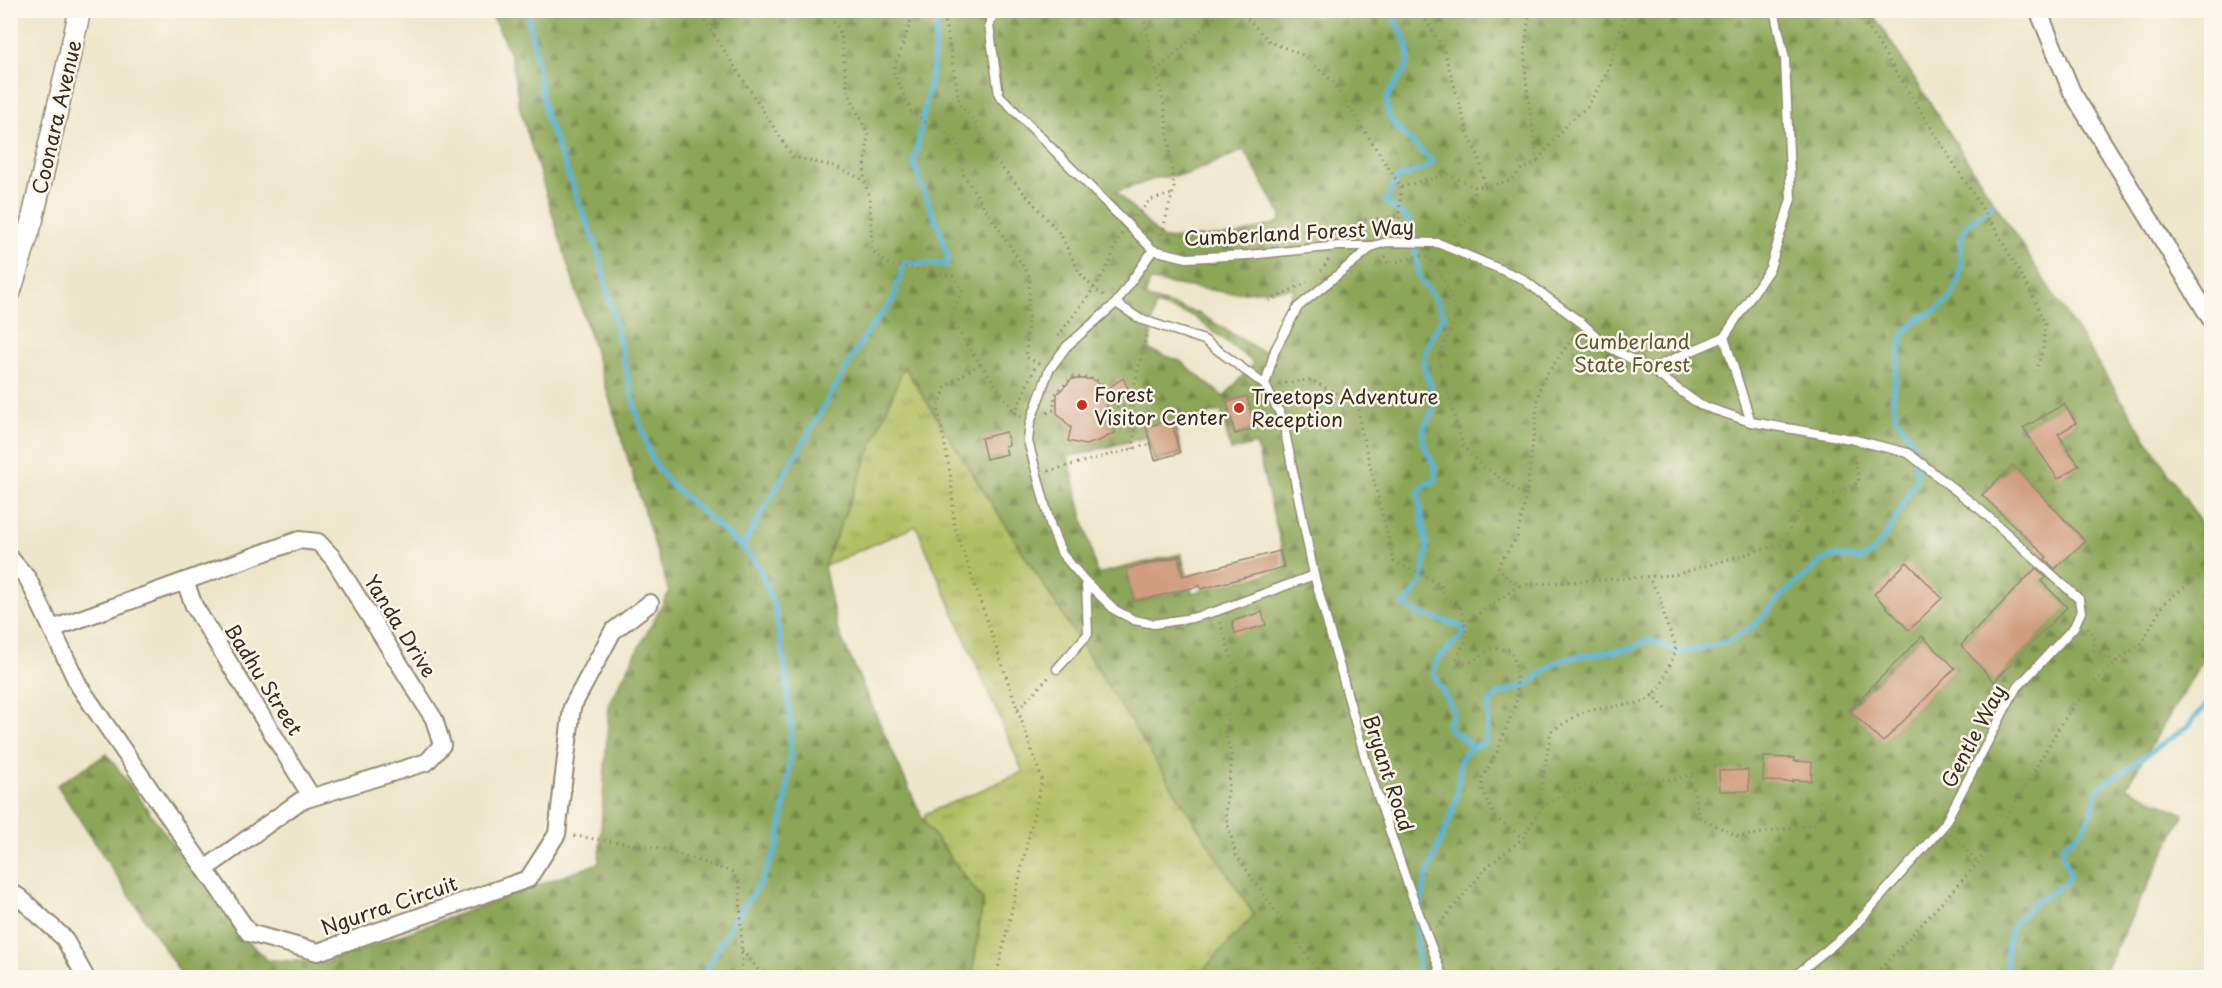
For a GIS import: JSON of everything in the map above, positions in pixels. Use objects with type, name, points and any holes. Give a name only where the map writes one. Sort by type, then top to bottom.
[{"type":"street","name":"Coonara Avenue","points":[[10,292],[32,221],[80,10]]},
{"type":"street","points":[[2038,10],[2072,92],[2211,321]]},
{"type":"street","name":"Yanda Drive","points":[[52,629],[299,540],[318,542],[333,558],[434,719],[442,745],[427,762],[300,801],[205,869]]},
{"type":"street","name":"Ngurra Circuit","points":[[10,558],[28,579],[79,686],[249,933],[318,952],[528,879],[557,834],[572,707],[613,631],[650,603]]},
{"type":"street","name":"Badhu Street","points":[[185,581],[194,606],[311,796]]},
{"type":"street","points":[[10,892],[19,897],[64,938],[86,978]]},
{"type":"lane","points":[[995,10],[989,25],[999,95],[1153,250],[1116,303],[1066,347],[1048,370],[1031,421],[1028,441],[1051,527],[1062,554],[1086,582],[1115,610],[1134,620],[1154,624],[1192,618],[1216,611],[1314,575]]},
{"type":"lane","points":[[1650,369],[1724,337],[1770,268],[1791,199],[1785,59],[1774,10]]},
{"type":"lane","name":"Cumberland Forest Way","points":[[1153,250],[1187,258],[1248,255],[1339,246],[1373,246],[1387,242],[1442,244],[1521,278],[1583,324],[1605,345],[1650,369],[1700,405],[1751,422]]},
{"type":"lane","points":[[1116,303],[1140,319],[1204,340],[1265,385],[1275,350],[1298,307],[1373,246]]},
{"type":"lane","points":[[1724,337],[1751,422],[1908,453],[1983,511],[2079,598],[2081,612]]},
{"type":"lane","name":"Bryant Road","points":[[1265,385],[1282,417],[1314,575],[1366,761],[1407,882],[1443,978]]},
{"type":"lane","points":[[1057,669],[1088,634],[1086,582]]},
{"type":"lane","name":"Gentle Way","points":[[1792,978],[1850,931],[1944,825],[2015,690],[2074,627],[2081,612]]},
{"type":"path","points":[[698,10],[793,157],[836,167],[864,180]]},
{"type":"path","points":[[713,35],[724,10]]},
{"type":"path","points":[[828,10],[841,35],[847,89],[868,135],[864,180],[870,198],[872,250],[887,264],[953,276],[962,291],[951,315],[965,342],[1015,413],[1031,421],[1054,410],[1055,394],[1072,377],[1093,378],[1106,387],[1115,408],[1132,406]]},
{"type":"path","points":[[915,10],[893,71],[911,111],[927,123],[952,135],[959,146],[963,174],[1030,277],[1026,357],[1048,370]]},
{"type":"path","points":[[943,10],[960,105],[974,121],[990,154],[1061,234],[1079,272],[1095,289],[1116,303]]},
{"type":"path","points":[[1142,10],[1166,110],[1174,188],[1161,238],[1153,250]]},
{"type":"path","points":[[1156,70],[1223,10]]},
{"type":"path","points":[[1239,10],[1270,42],[1303,56],[1333,82],[1401,187],[1400,223]]},
{"type":"path","points":[[1419,10],[1443,48],[1469,136],[1480,159],[1484,186]]},
{"type":"path","points":[[1531,10],[1524,42],[1526,81],[1537,162]]},
{"type":"path","points":[[1401,187],[1448,174],[1475,187],[1484,186],[1511,181],[1521,170],[1537,162],[1568,123],[1587,106],[1607,73],[1626,10]]},
{"type":"path","points":[[1857,10],[2000,237],[2033,297],[2044,324],[2043,348],[2036,370]]},
{"type":"path","points":[[1442,244],[1471,214],[1475,187]]},
{"type":"path","points":[[1051,344],[1095,289],[1109,263],[1115,242],[1150,200],[1172,194]]},
{"type":"path","points":[[1269,301],[1316,277],[1358,221],[1399,216]]},
{"type":"path","points":[[1387,242],[1384,254],[1388,264],[1421,256],[1432,260],[1440,273],[1457,315],[1438,357],[1463,446],[1497,478],[1526,496]]},
{"type":"path","points":[[1133,449],[1135,425],[1131,399],[1150,322]]},
{"type":"path","points":[[1520,585],[1507,578],[1498,566],[1517,537],[1526,496],[1540,384],[1583,324]]},
{"type":"path","points":[[1015,413],[1037,363]]},
{"type":"path","points":[[980,364],[946,386],[938,409],[951,478],[954,525],[1042,780],[996,978]]},
{"type":"path","points":[[1265,385],[1311,380],[1359,406],[1360,424],[1394,562],[1441,585],[1446,598],[1461,608],[1467,639],[1456,659],[1463,664],[1471,662],[1492,648],[1510,650],[1515,662],[1518,698],[1498,750],[1482,779],[1483,791],[1495,817],[1523,838]]},
{"type":"path","points":[[1135,425],[1151,426]]},
{"type":"path","points":[[1464,624],[1520,585],[1674,575],[1781,544],[1803,506],[1859,482],[1851,440]]},
{"type":"path","points":[[1037,474],[1151,444]]},
{"type":"path","points":[[1872,978],[1978,862],[2061,724],[2089,687],[2116,662],[2142,644],[2163,604],[2211,565]]},
{"type":"path","points":[[1542,807],[1539,798],[1551,731],[1585,711],[1645,702],[1660,688],[1676,646],[1666,623],[1661,599],[1647,576]]},
{"type":"path","points":[[1216,611],[1237,676],[1237,696],[1228,715],[1226,735],[1232,758],[1225,813],[1236,855],[1323,978]]},
{"type":"path","points":[[2081,612],[2094,638],[2094,650],[2116,662]]},
{"type":"path","points":[[1018,709],[1057,669]]},
{"type":"path","points":[[1652,695],[1669,712]]},
{"type":"path","points":[[1427,934],[1488,866],[1523,838],[1542,807],[1569,792],[1600,782],[1628,783],[1676,779],[1721,765]]},
{"type":"path","points":[[1691,776],[1699,817],[1739,837],[1815,825],[1823,796]]},
{"type":"path","points":[[1944,825],[1978,862]]},
{"type":"path","points":[[557,834],[661,848],[732,872],[740,885],[742,978]]},
{"type":"path","points":[[741,949],[765,978]]},
{"type":"green space","name":"Cumberland State Forest","points":[[490,11],[1871,11],[2211,539],[2211,647],[2126,787],[2184,814],[2101,977],[1197,977],[1254,915],[904,366],[824,566],[837,628],[925,824],[983,900],[972,977],[183,977],[57,785],[107,754],[232,925],[267,960],[327,962],[599,863],[609,703],[669,592],[520,109],[511,56]],"holes":[[[1244,150],[1281,215],[1280,222],[1238,235],[1163,239],[1116,192],[1157,178],[1188,174]],[[1150,281],[1231,293],[1295,288],[1264,353],[1198,313],[1145,297]],[[1155,305],[1193,316],[1254,363],[1224,397],[1180,361],[1149,350]],[[1072,379],[1108,398],[1104,420],[1115,432],[1085,445],[1057,413],[1057,395]],[[1247,397],[1255,428],[1235,434],[1227,402]],[[2064,404],[2076,423],[2058,434],[2079,465],[2058,478],[2023,428]],[[1221,411],[1231,451],[1256,444],[1287,569],[1192,593],[1181,554],[1097,574],[1068,457],[1147,437],[1154,462],[1182,454],[1174,423]],[[1171,421],[1180,453],[1155,459],[1147,427]],[[2013,466],[2085,540],[2057,567],[1982,495]],[[1178,557],[1186,589],[1134,602],[1127,569]],[[2032,572],[2066,607],[1995,682],[1961,645]],[[1921,636],[1955,668],[1883,742],[1849,709]]]},
{"type":"green space","points":[[904,366],[1254,915],[1197,977],[972,977],[983,900],[925,824],[925,814],[1023,772],[916,526],[824,566]]},
{"type":"building","name":"Forest Visitor Center","points":[[1123,378],[1130,392],[1108,396],[1105,421],[1116,432],[1085,445],[1068,441],[1071,428],[1057,413],[1057,394],[1072,379],[1092,379],[1107,389]]},
{"type":"building","points":[[1247,396],[1255,428],[1235,434],[1227,402]]},
{"type":"building","points":[[2064,404],[2076,423],[2058,434],[2079,465],[2058,479],[2023,428]]},
{"type":"building","points":[[1171,420],[1180,453],[1155,460],[1146,427]]},
{"type":"building","points":[[1006,432],[1009,445],[1005,446],[1007,454],[986,459],[981,438]]},
{"type":"building","points":[[2013,465],[2085,541],[2055,569],[2045,559],[2047,557],[1982,495]]},
{"type":"building","points":[[1280,551],[1284,567],[1201,589],[1200,586],[1134,602],[1126,569],[1178,557],[1183,576]]},
{"type":"building","points":[[1907,562],[1942,598],[1909,630],[1874,594]]},
{"type":"building","points":[[2036,568],[2046,577],[2041,581],[2067,607],[1994,682],[1961,645]]},
{"type":"building","points":[[1262,612],[1266,625],[1235,634],[1232,621]]},
{"type":"building","points":[[1922,636],[1955,668],[1883,742],[1849,710]]},
{"type":"building","points":[[1764,757],[1794,758],[1794,761],[1812,762],[1811,781],[1763,781]]},
{"type":"building","points":[[1748,770],[1749,791],[1720,791],[1719,771]]},
{"type":"waterway","points":[[527,10],[546,117],[598,252],[636,411],[652,460],[671,485],[742,547],[759,568],[774,606],[785,666],[791,728],[788,784],[778,846],[761,882],[730,926],[702,978]]},
{"type":"waterway","points":[[742,547],[868,331],[892,302],[904,263],[947,265],[948,258],[940,231],[914,162],[932,72],[938,10]]},
{"type":"waterway","points":[[1389,10],[1403,34],[1409,55],[1406,69],[1389,93],[1386,107],[1398,129],[1432,163],[1397,178],[1386,202],[1408,219],[1420,279],[1438,303],[1444,316],[1429,342],[1424,358],[1434,407],[1424,428],[1423,437],[1436,474],[1436,480],[1424,486],[1418,493],[1427,548],[1422,582],[1404,605],[1418,613],[1462,627],[1465,632],[1438,659],[1433,673],[1453,711],[1447,727],[1468,743],[1470,749],[1461,758],[1457,795],[1451,816],[1426,877],[1416,927],[1419,978]]},
{"type":"waterway","points":[[1470,749],[1484,743],[1491,700],[1498,694],[1526,686],[1556,662],[1629,649],[1649,640],[1681,653],[1727,642],[1754,626],[1782,596],[1823,560],[1833,556],[1861,559],[1871,554],[1888,533],[1917,478],[1914,444],[1895,415],[1892,395],[1903,334],[1919,319],[1938,309],[1950,299],[1957,284],[1961,265],[1961,241],[1965,227],[1992,205]]},
{"type":"waterway","points":[[2008,978],[2009,934],[2020,917],[2032,905],[2067,882],[2070,871],[2062,855],[2064,844],[2072,840],[2083,828],[2091,813],[2098,789],[2188,726],[2212,698]]},
{"type":"place","name":"Forest Visitor Center","points":[[1082,405]]},
{"type":"place","name":"Treetops Adventure Reception","points":[[1239,408]]}]
